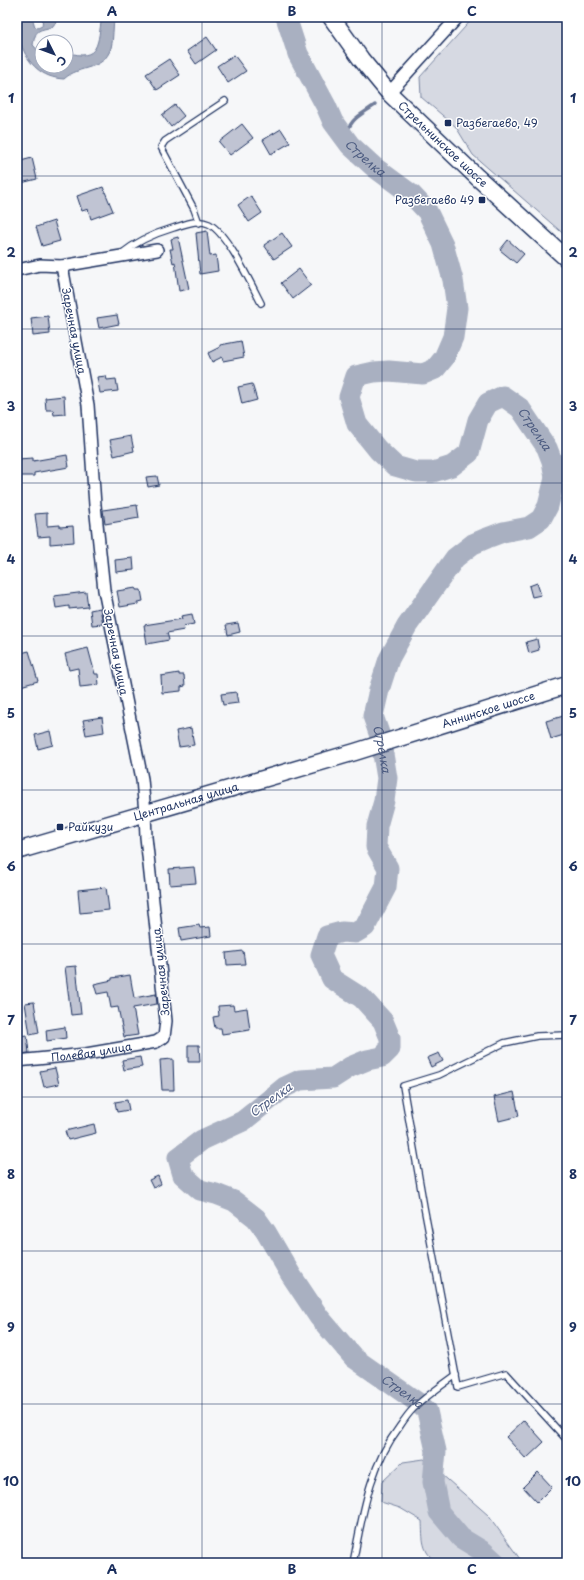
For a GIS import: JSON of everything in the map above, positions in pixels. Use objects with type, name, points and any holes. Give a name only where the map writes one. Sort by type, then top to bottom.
[{"type":"main road","name":"Стрельнинское шоссе","points":[[331,17],[361,59],[389,92],[477,177],[567,259]]},
{"type":"main road","name":"Аннинское шоссе","points":[[355,752],[567,685]]},
{"type":"main road","name":"Центральная улица","points":[[17,851],[355,752]]},
{"type":"street","points":[[389,92],[458,17]]},
{"type":"street","points":[[17,270],[40,265],[65,266],[157,250]]},
{"type":"street","name":"Заречная улица","points":[[65,266],[88,405],[94,505],[104,590],[142,779],[146,837],[166,1021],[164,1037]]},
{"type":"street","name":"Полевая улица","points":[[17,1061],[86,1054],[156,1042],[164,1037]]},
{"type":"lane","points":[[199,222],[194,209],[161,147],[165,141],[225,101]]},
{"type":"lane","points":[[116,257],[134,244],[153,234],[193,222],[208,224],[222,237],[233,252],[261,303]]},
{"type":"lane","points":[[567,1035],[536,1036],[504,1043],[439,1075],[403,1086],[458,1387],[506,1373],[567,1440]]},
{"type":"lane","points":[[353,1563],[363,1509],[372,1478],[388,1442],[412,1410],[431,1393],[456,1376]]},
{"type":"shaded area","points":[[474,17],[567,17],[567,237],[473,155],[456,127],[421,97],[420,77]]},
{"type":"shaded area","points":[[424,1459],[488,1515],[520,1559],[521,1563],[438,1563],[432,1559],[424,1545],[422,1521],[400,1508],[381,1502],[382,1482],[403,1462]]},
{"type":"water","points":[[18,17],[32,17],[35,27],[38,28],[42,26],[43,17],[56,17],[56,22],[52,27],[40,30],[34,34],[34,66],[24,51],[17,33]]},
{"type":"water","points":[[102,17],[115,17],[111,48],[107,56],[103,61],[97,64],[74,72],[74,54],[86,55],[91,52],[98,42]]},
{"type":"water","points":[[45,74],[70,74],[64,79]]},
{"type":"building","points":[[207,37],[216,50],[196,64],[187,51]]},
{"type":"building","points":[[234,55],[246,71],[228,83],[217,66]]},
{"type":"building","points":[[169,59],[180,75],[157,90],[146,74]]},
{"type":"building","points":[[175,105],[184,116],[171,127],[162,115]]},
{"type":"building","points":[[242,124],[253,138],[230,155],[219,142]]},
{"type":"building","points":[[281,129],[290,143],[271,154],[263,140]]},
{"type":"building","points":[[32,158],[37,179],[17,184],[17,162]]},
{"type":"building","points":[[103,187],[113,211],[91,219],[88,209],[82,211],[77,196]]},
{"type":"building","points":[[251,196],[262,213],[249,222],[238,205]]},
{"type":"building","points":[[54,221],[60,241],[42,246],[36,227]]},
{"type":"building","points":[[207,231],[210,256],[216,255],[218,271],[200,274],[196,233]]},
{"type":"building","points":[[282,233],[292,247],[274,259],[264,245]]},
{"type":"building","points":[[178,237],[189,289],[179,291],[175,262],[173,263],[170,249],[173,249],[171,239]]},
{"type":"building","points":[[508,240],[524,254],[516,263],[500,250]]},
{"type":"building","points":[[299,269],[311,285],[293,299],[281,283]]},
{"type":"building","points":[[117,315],[119,324],[99,328],[97,318]]},
{"type":"building","points":[[48,316],[50,334],[33,336],[31,318]]},
{"type":"building","points":[[241,341],[244,357],[223,361],[222,357],[212,362],[208,353],[220,347],[220,345]]},
{"type":"building","points":[[106,376],[107,380],[116,379],[118,391],[100,393],[97,377]]},
{"type":"building","points":[[252,384],[257,400],[242,404],[238,387]]},
{"type":"building","points":[[64,396],[65,414],[54,415],[53,410],[46,410],[45,398]]},
{"type":"building","points":[[131,436],[134,451],[114,456],[110,440]]},
{"type":"building","points":[[67,455],[69,467],[34,473],[34,476],[17,476],[17,459],[33,458],[33,461]]},
{"type":"building","points":[[157,476],[159,485],[148,487],[146,477]]},
{"type":"building","points":[[137,505],[139,518],[105,524],[103,510]]},
{"type":"building","points":[[47,513],[47,526],[73,526],[74,542],[50,544],[50,536],[38,537],[35,514]]},
{"type":"building","points":[[133,558],[134,570],[116,572],[115,560]]},
{"type":"building","points":[[537,583],[541,595],[532,597],[529,586]]},
{"type":"building","points":[[136,588],[136,590],[141,590],[143,601],[138,602],[138,604],[120,607],[117,591]]},
{"type":"building","points":[[86,592],[88,607],[69,609],[69,606],[56,608],[54,596]]},
{"type":"building","points":[[100,608],[103,624],[92,625],[90,610]]},
{"type":"building","points":[[192,614],[194,624],[183,626],[184,630],[167,633],[169,640],[147,644],[144,625],[182,619],[181,616]]},
{"type":"building","points":[[238,623],[240,632],[228,635],[226,625]]},
{"type":"building","points":[[537,639],[539,650],[529,653],[526,642]]},
{"type":"building","points":[[88,648],[95,674],[98,674],[99,685],[80,687],[78,668],[69,670],[65,654]]},
{"type":"building","points":[[29,651],[38,681],[17,687],[17,654]]},
{"type":"building","points":[[179,673],[179,675],[184,675],[185,686],[181,687],[181,691],[162,693],[161,676]]},
{"type":"building","points":[[236,692],[238,703],[223,705],[221,694]]},
{"type":"building","points":[[567,715],[567,734],[551,739],[546,721]]},
{"type":"building","points":[[102,717],[104,732],[86,735],[83,720]]},
{"type":"building","points":[[191,728],[194,745],[179,747],[176,731]]},
{"type":"building","points":[[50,731],[53,745],[38,749],[35,735]]},
{"type":"building","points":[[194,867],[196,883],[170,885],[169,869]]},
{"type":"building","points":[[106,887],[109,910],[80,913],[78,890]]},
{"type":"building","points":[[199,925],[200,928],[210,927],[211,936],[181,941],[179,928]]},
{"type":"building","points":[[243,951],[245,964],[227,965],[226,953]]},
{"type":"building","points":[[76,966],[81,1014],[71,1015],[65,967]]},
{"type":"building","points":[[130,975],[134,998],[156,994],[157,1004],[133,1008],[138,1035],[124,1037],[118,1007],[111,1008],[108,992],[97,994],[94,984],[112,980],[112,978]]},
{"type":"building","points":[[34,1002],[39,1033],[30,1035],[25,1003]]},
{"type":"building","points":[[233,1005],[234,1010],[247,1008],[250,1030],[222,1034],[221,1028],[215,1028],[213,1017],[219,1016],[218,1006]]},
{"type":"building","points":[[65,1027],[66,1038],[47,1041],[46,1030]]},
{"type":"building","points":[[27,1035],[29,1053],[20,1054],[20,1049],[17,1049],[18,1036]]},
{"type":"building","points":[[188,1045],[199,1045],[200,1062],[188,1062]]},
{"type":"building","points":[[439,1053],[443,1061],[431,1067],[427,1058]]},
{"type":"building","points":[[140,1057],[142,1067],[124,1070],[122,1060]]},
{"type":"building","points":[[173,1059],[174,1090],[162,1090],[160,1060]]},
{"type":"building","points":[[55,1068],[59,1084],[44,1087],[40,1071]]},
{"type":"building","points":[[514,1092],[519,1116],[499,1121],[494,1097]]},
{"type":"building","points":[[127,1100],[129,1110],[117,1112],[115,1102]]},
{"type":"building","points":[[94,1124],[96,1133],[68,1140],[65,1131]]},
{"type":"building","points":[[158,1176],[161,1184],[153,1188],[149,1180]]},
{"type":"building","points":[[524,1420],[544,1442],[526,1459],[506,1437]]},
{"type":"building","points":[[538,1472],[552,1487],[537,1502],[523,1487]]},
{"type":"waterway","name":"Стрелка","points":[[286,17],[298,54],[333,122],[350,145],[374,167],[412,195],[427,211],[443,244],[453,280],[457,308],[453,337],[444,358],[435,369],[423,374],[389,371],[374,372],[356,376],[349,397],[357,424],[378,450],[395,466],[416,472],[433,472],[452,466],[469,453],[478,420],[488,403],[503,396],[520,408],[547,448],[552,461],[555,478],[548,506],[541,519],[529,527],[503,532],[473,544],[455,558],[407,626],[389,659],[379,690],[373,716],[380,736],[387,778],[384,801],[377,826],[376,847],[388,868],[386,887],[365,927],[355,933],[342,932],[327,936],[321,955],[332,979],[362,998],[383,1021],[390,1038],[390,1049],[382,1057],[367,1060],[350,1067],[333,1078],[300,1080],[285,1087],[243,1121],[202,1140],[178,1158],[183,1175],[200,1190],[234,1201],[256,1218],[319,1317],[354,1358],[417,1402],[427,1411],[436,1451],[433,1482],[439,1512],[461,1538],[484,1552],[496,1563]]},
{"type":"waterway","points":[[345,139],[352,122],[359,115],[375,105]]},
{"type":"place","name":"Разбегаево, 49","points":[[448,123]]},
{"type":"place","name":"Разбегаево 49","points":[[482,200]]},
{"type":"place","name":"Райкузи","points":[[60,827]]}]
